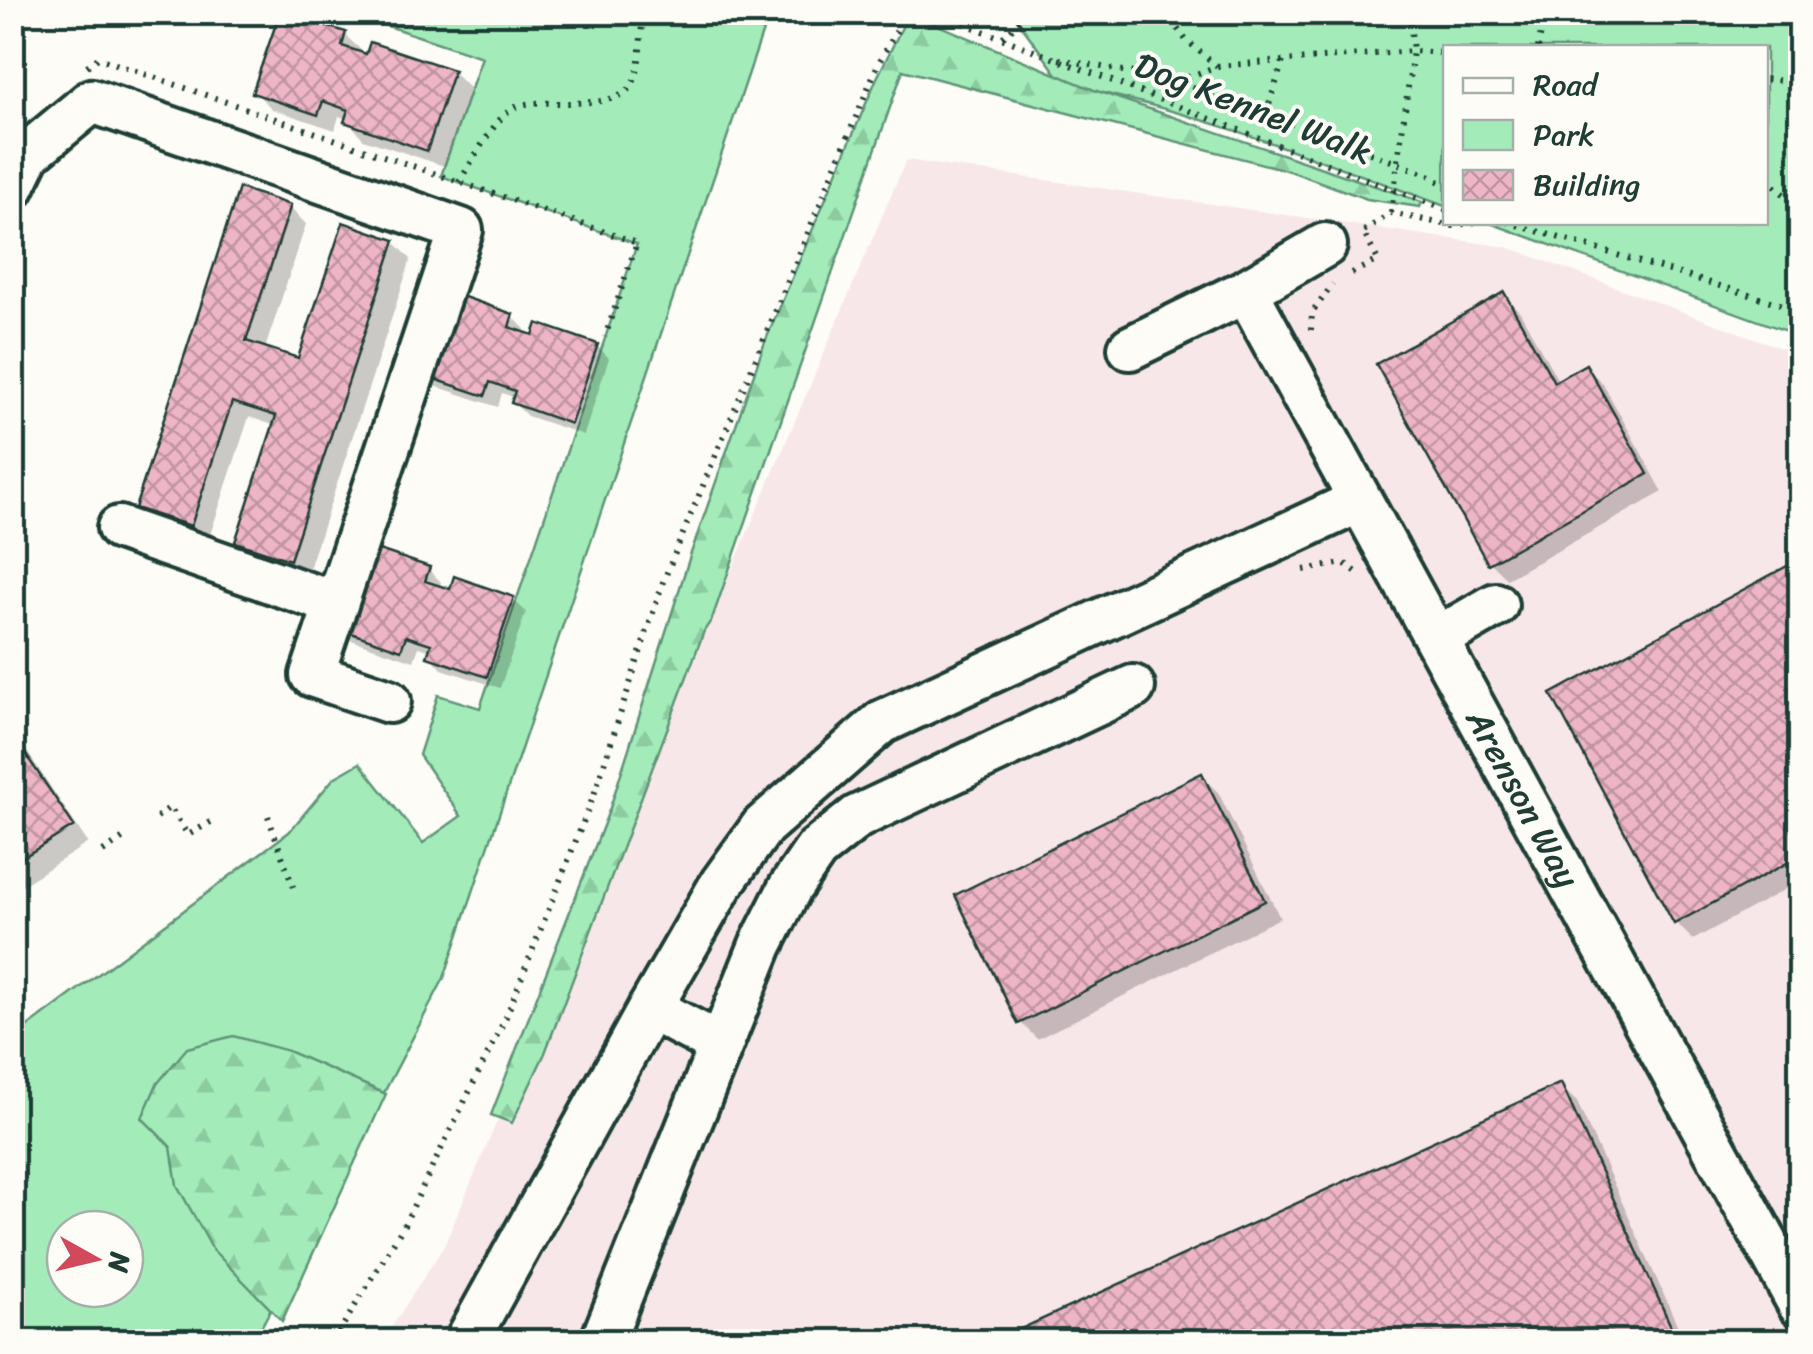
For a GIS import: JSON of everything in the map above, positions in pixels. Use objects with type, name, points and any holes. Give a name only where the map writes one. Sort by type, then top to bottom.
[{"type":"street","points":[[12,188],[29,153],[92,101],[461,230],[312,676],[388,702]]},
{"type":"street","points":[[1130,348],[1246,291],[1325,246]]},
{"type":"street","name":"Arenson Way","points":[[1246,291],[1796,1286]]},
{"type":"street","points":[[466,1342],[722,882],[763,826],[882,722],[1360,501]]},
{"type":"street","points":[[119,528],[336,604]]},
{"type":"street","points":[[1437,640],[1496,605]]},
{"type":"street","points":[[602,1342],[768,930],[816,850],[857,818],[897,796],[1133,687]]},
{"type":"street","points":[[650,1008],[720,1046]]},
{"type":"path","points":[[459,182],[498,122],[512,108],[534,103],[606,103],[621,97],[632,86],[638,70],[643,12]]},
{"type":"path","points":[[333,1342],[403,1228],[506,1016],[594,795],[663,582],[692,508],[878,64],[907,12]]},
{"type":"path","name":"Dog Kennel Walk","points":[[934,12],[1443,209]]},
{"type":"path","points":[[1004,38],[1030,12]]},
{"type":"path","points":[[1166,12],[1186,40],[1217,66]]},
{"type":"path","points":[[1391,213],[1413,51],[1409,12]]},
{"type":"path","points":[[1539,45],[1545,12]]},
{"type":"path","points":[[1177,82],[1217,66],[1413,51],[1443,53]]},
{"type":"path","name":"Dog Kennel Walk","points":[[1043,56],[1177,82],[1443,184]]},
{"type":"path","points":[[1266,114],[1283,61]]},
{"type":"path","points":[[1768,79],[1800,82]]},
{"type":"path","points":[[1768,180],[1800,208]]},
{"type":"path","points":[[1325,246],[1364,232],[1391,213],[1443,224]]},
{"type":"path","points":[[1517,225],[1800,308]]},
{"type":"path","points":[[1288,572],[1344,563],[1367,579]]},
{"type":"path","points":[[157,817],[170,807],[188,836],[216,819]]},
{"type":"path","points":[[268,816],[293,887]]},
{"type":"path","points":[[103,852],[125,837]]},
{"type":"shaded area","points":[[906,160],[1507,247],[1800,355],[1800,1341],[382,1342],[444,1246]]},
{"type":"green space","points":[[348,13],[769,13],[444,978],[254,1341],[13,1342],[13,1038],[289,832],[334,778],[360,763],[423,843],[461,816],[419,755],[438,695],[480,708],[637,244],[441,176],[482,57]]},
{"type":"green space","points":[[909,13],[1094,90],[1422,202],[1420,207],[1367,199],[1290,171],[903,70],[712,619],[704,631],[545,1053],[512,1123],[491,1115],[610,808],[690,556],[765,342],[876,80]]},
{"type":"green space","points":[[1012,13],[1800,13],[1800,336],[1495,225],[1768,225],[1768,45],[1443,45],[1443,205],[1210,122],[1065,85]]},
{"type":"green space","points":[[233,1036],[288,1051],[386,1094],[282,1321],[213,1250],[177,1185],[171,1147],[142,1118],[157,1084],[187,1048]]},
{"type":"building","points":[[280,12],[346,32],[342,46],[366,54],[370,42],[454,70],[427,151],[344,122],[348,110],[323,101],[318,115],[252,93]]},
{"type":"building","points":[[239,188],[291,205],[246,341],[298,358],[343,222],[395,240],[290,560],[235,542],[276,416],[232,402],[191,526],[135,508]]},
{"type":"building","points":[[447,291],[513,314],[509,327],[533,335],[537,323],[598,344],[571,424],[511,403],[515,391],[490,382],[485,396],[419,374]]},
{"type":"building","points":[[1504,292],[1554,382],[1586,364],[1648,474],[1488,564],[1376,364]]},
{"type":"building","points":[[364,545],[430,567],[425,581],[450,589],[454,576],[514,597],[487,677],[427,657],[431,644],[406,636],[401,650],[336,628]]},
{"type":"building","points":[[1800,559],[1800,856],[1674,924],[1551,694]]},
{"type":"building","points":[[12,734],[74,826],[12,864]]},
{"type":"building","points":[[1202,773],[1265,901],[1018,1024],[955,895]]},
{"type":"building","points":[[1561,1083],[1678,1342],[992,1342]]}]
